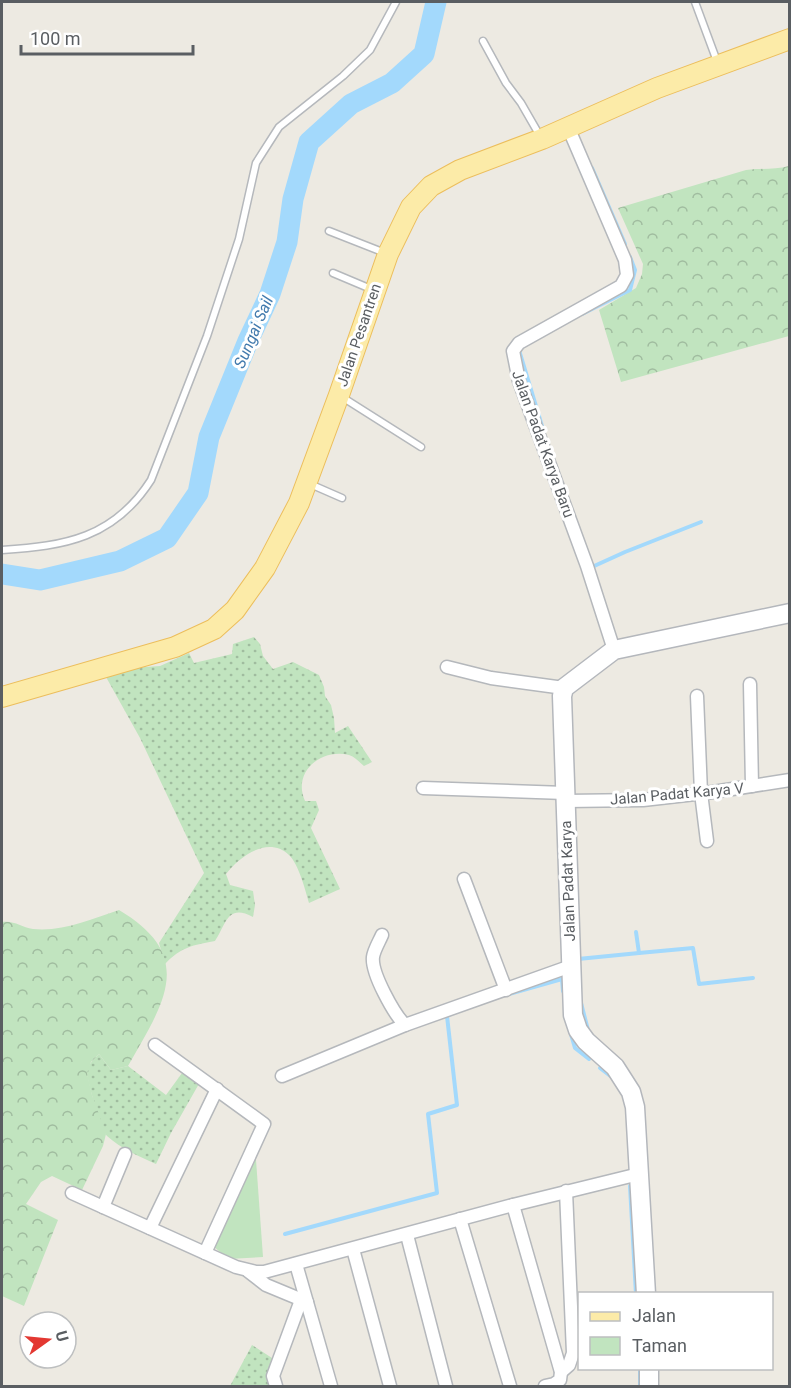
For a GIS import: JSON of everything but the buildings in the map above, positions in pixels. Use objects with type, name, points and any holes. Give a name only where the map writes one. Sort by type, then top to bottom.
[{"type":"main road","name":"Jalan Pesantren","points":[[2,697],[155,654],[214,629],[235,610],[264,568],[298,503],[339,395],[388,254],[411,207],[431,186],[460,170],[542,139],[657,88],[789,39]]},
{"type":"street","name":"Jalan Padat Karya Baru","points":[[568,127],[626,260],[627,275],[621,286],[519,343],[513,351],[519,381],[587,566],[614,650]]},
{"type":"street","points":[[447,667],[491,678],[564,688],[614,650],[789,613]]},
{"type":"street","points":[[750,684],[752,786]]},
{"type":"street","name":"Jalan Padat Karya","points":[[564,688],[562,696],[573,1015],[578,1030],[586,1041],[615,1067],[631,1092],[635,1107],[646,1292]]},
{"type":"street","points":[[697,696],[701,794],[706,841]]},
{"type":"street","name":"Jalan Padat Karya V","points":[[423,788],[643,800],[701,794],[789,780]]},
{"type":"street","points":[[464,879],[506,990]]},
{"type":"street","points":[[382,935],[373,956],[374,966],[390,1005],[405,1025]]},
{"type":"street","points":[[282,1076],[405,1025],[571,966]]},
{"type":"street","points":[[155,1045],[264,1124],[206,1253]]},
{"type":"street","points":[[150,1228],[218,1089]]},
{"type":"street","points":[[103,1207],[125,1154]]},
{"type":"street","points":[[248,1271],[264,1272],[566,1191],[639,1174]]},
{"type":"street","points":[[561,1372],[569,1365],[573,1353],[566,1191]]},
{"type":"street","points":[[72,1193],[248,1271],[266,1285],[304,1301]]},
{"type":"street","points":[[513,1205],[561,1372],[560,1380],[545,1386]]},
{"type":"street","points":[[460,1220],[510,1386]]},
{"type":"street","points":[[407,1234],[446,1386]]},
{"type":"street","points":[[353,1249],[390,1386]]},
{"type":"street","points":[[296,1264],[304,1301],[331,1386]]},
{"type":"street","points":[[276,1386],[273,1376],[304,1301]]},
{"type":"street","points":[[649,1370],[649,1386]]},
{"type":"lane","points":[[2,550],[44,547],[75,541],[111,522],[142,494],[151,480],[207,336],[239,239],[256,163],[279,127],[343,76],[370,50],[396,2]]},
{"type":"lane","points":[[695,2],[718,64]]},
{"type":"lane","points":[[483,41],[506,83],[521,103],[542,139]]},
{"type":"lane","points":[[329,231],[388,254]]},
{"type":"lane","points":[[333,273],[374,290]]},
{"type":"lane","points":[[339,395],[421,447]]},
{"type":"lane","points":[[307,482],[342,498]]},
{"type":"green space","points":[[789,166],[789,336],[621,382],[599,310],[636,288],[642,274],[643,264],[618,208],[746,170]]},
{"type":"green space","points":[[254,637],[260,644],[263,656],[273,669],[293,662],[319,675],[325,696],[331,705],[335,733],[348,726],[372,762],[364,766],[349,755],[328,755],[312,764],[302,781],[305,801],[316,801],[319,810],[311,828],[340,889],[309,903],[299,871],[289,855],[281,849],[272,847],[254,851],[238,861],[226,874],[230,885],[253,891],[255,905],[253,917],[244,913],[232,914],[215,941],[188,948],[176,954],[165,964],[159,943],[204,873],[140,738],[106,677],[131,668],[160,666],[189,653],[194,663],[232,654],[233,644]]},
{"type":"green space","points":[[119,910],[144,928],[159,945],[166,964],[166,982],[161,1002],[152,1022],[128,1066],[111,1070],[99,1054],[91,1062],[87,1073],[106,1134],[103,1146],[82,1190],[52,1176],[41,1182],[26,1204],[58,1220],[24,1306],[2,1296],[2,922],[33,929],[55,929]]},
{"type":"green space","points":[[99,1054],[111,1070],[128,1066],[166,1095],[185,1069],[200,1082],[156,1164],[124,1148],[107,1136],[95,1106],[87,1073],[89,1065]]},
{"type":"green space","points":[[255,1146],[263,1257],[228,1259],[212,1245]]},
{"type":"green space","points":[[252,1345],[272,1358],[268,1379],[270,1386],[230,1386]]},
{"type":"waterway","name":"Sungai Sail","points":[[2,574],[40,580],[120,561],[167,538],[198,493],[209,437],[270,294],[287,242],[293,199],[309,142],[351,104],[392,83],[424,54],[436,2]]},
{"type":"waterway","points":[[592,168],[625,244]]},
{"type":"waterway","points":[[582,314],[630,290],[635,270],[630,257]]},
{"type":"waterway","points":[[519,350],[542,426]]},
{"type":"waterway","points":[[592,567],[701,522]]},
{"type":"waterway","points":[[578,959],[639,953],[636,932]]},
{"type":"waterway","points":[[639,953],[693,948],[699,984],[753,978]]},
{"type":"waterway","points":[[509,994],[562,979],[563,991]]},
{"type":"waterway","points":[[581,1003],[588,1030]]},
{"type":"waterway","points":[[285,1234],[437,1193],[428,1114],[457,1105],[447,1016],[451,1014]]},
{"type":"waterway","points":[[570,1031],[575,1048],[589,1059]]},
{"type":"waterway","points":[[600,1068],[613,1078]]},
{"type":"waterway","points":[[630,1186],[636,1292]]},
{"type":"waterway","points":[[640,1370],[640,1386]]}]
